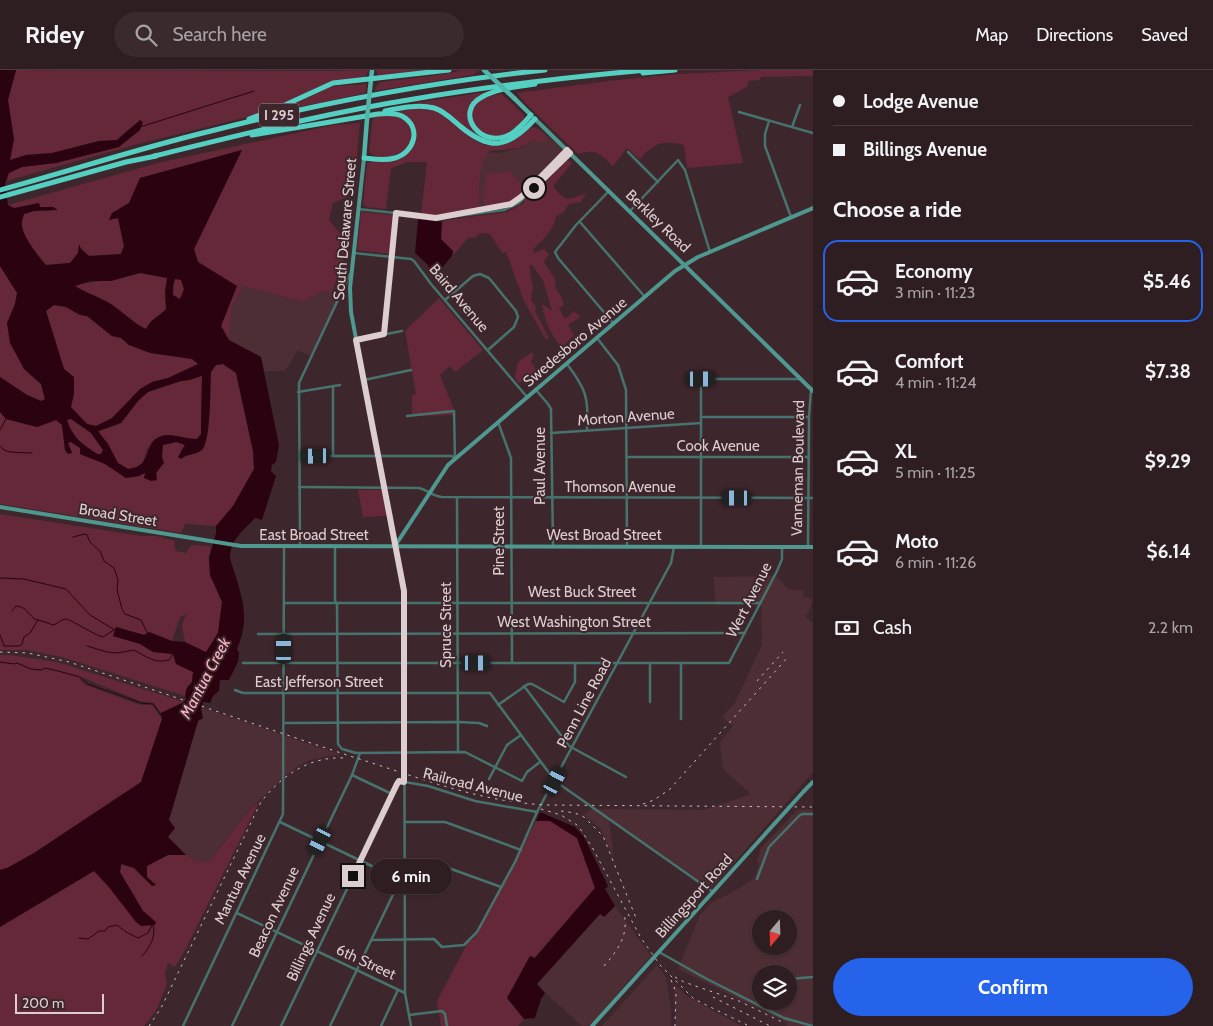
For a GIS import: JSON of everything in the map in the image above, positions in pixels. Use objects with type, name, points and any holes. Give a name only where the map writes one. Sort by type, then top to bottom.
[{"type":"highway","points":[[210,131],[223,125],[274,110],[333,84],[449,70]]},
{"type":"highway","name":"I 295","points":[[0,190],[210,131],[376,96],[545,70]]},
{"type":"highway","name":"I 295","points":[[0,197],[126,162],[262,129],[394,102],[540,80],[647,70]]},
{"type":"highway","points":[[533,117],[514,132],[503,137],[492,138],[482,136],[476,130],[471,120],[471,112],[473,105],[479,98],[500,91],[553,82],[675,70]]},
{"type":"highway","points":[[154,156],[181,153],[255,134],[402,108],[429,107],[442,112],[484,142],[498,143],[511,140],[533,117]]},
{"type":"highway","points":[[333,121],[390,113],[402,116],[408,120],[414,136],[407,152],[388,160],[364,158]]},
{"type":"main road","name":"South Delaware Street","points":[[372,70],[350,296],[356,340],[395,546]]},
{"type":"main road","name":"Berkley Road","points":[[484,70],[812,390]]},
{"type":"main road","name":"Swedesboro Avenue","points":[[395,546],[453,460],[684,264],[813,208]]},
{"type":"main road","name":"Broad Street","points":[[0,508],[233,545]]},
{"type":"main road","name":"East Broad Street","points":[[233,545],[395,546]]},
{"type":"main road","name":"West Broad Street","points":[[395,546],[810,547]]},
{"type":"main road","name":"Billingsport Road","points":[[592,1026],[813,782]]},
{"type":"street","points":[[792,127],[800,105]]},
{"type":"street","points":[[739,112],[813,133]]},
{"type":"street","points":[[769,121],[765,134],[765,146],[791,217]]},
{"type":"street","points":[[358,209],[436,218],[494,208],[514,202],[569,151]]},
{"type":"street","points":[[628,152],[658,182]]},
{"type":"street","points":[[630,211],[678,160],[685,170],[710,252]]},
{"type":"street","points":[[609,192],[555,252],[614,324]]},
{"type":"street","points":[[384,334],[396,213]]},
{"type":"street","points":[[580,222],[645,297]]},
{"type":"street","name":"Baird Avenue","points":[[354,253],[414,261],[527,397]]},
{"type":"street","points":[[300,546],[298,392],[301,376],[351,271]]},
{"type":"street","points":[[445,300],[473,276],[480,274],[489,278],[516,311],[518,317],[514,327],[488,350]]},
{"type":"street","points":[[356,340],[402,331]]},
{"type":"street","points":[[597,338],[615,361],[623,378],[627,395],[627,546]]},
{"type":"street","points":[[567,364],[585,390],[588,410],[587,430]]},
{"type":"street","points":[[364,380],[410,370]]},
{"type":"street","points":[[701,546],[701,379],[801,379]]},
{"type":"street","points":[[298,392],[340,385]]},
{"type":"street","points":[[333,386],[333,456]]},
{"type":"street","name":"Paul Avenue","points":[[536,390],[551,409],[553,547]]},
{"type":"street","name":"Vanneman Boulevard","points":[[810,547],[809,418],[812,390]]},
{"type":"street","points":[[407,416],[454,411],[453,460]]},
{"type":"street","points":[[701,417],[809,418]]},
{"type":"street","name":"Pine Street","points":[[498,422],[511,458],[512,663]]},
{"type":"street","name":"Morton Avenue","points":[[551,433],[701,423]]},
{"type":"street","points":[[299,456],[452,456],[453,460]]},
{"type":"street","name":"Cook Avenue","points":[[627,456],[809,457]]},
{"type":"street","name":"Thomson Avenue","points":[[299,487],[419,488],[435,497],[458,498],[811,498]]},
{"type":"street","name":"Spruce Street","points":[[458,498],[458,752]]},
{"type":"street","name":"Mantua Avenue","points":[[183,1026],[280,822],[284,807],[284,546]]},
{"type":"street","points":[[334,546],[335,601],[337,604],[337,723],[338,742],[342,750],[360,753],[465,752],[522,781],[527,772],[540,762]]},
{"type":"street","points":[[395,546],[403,585],[404,604],[405,993],[411,1026]]},
{"type":"street","name":"Penn Line Road","points":[[405,939],[434,939],[442,947],[464,945],[477,932],[521,850],[537,812],[672,561],[674,547]]},
{"type":"street","name":"Wert Avenue","points":[[682,663],[729,662],[782,559],[782,547]]},
{"type":"street","name":"West Buck Street","points":[[285,603],[761,603]]},
{"type":"street","name":"West Washington Street","points":[[258,634],[745,633]]},
{"type":"street","points":[[243,663],[682,663],[681,719]]},
{"type":"street","points":[[575,663],[575,682],[564,702],[532,684],[524,686],[498,705],[555,781],[713,892]]},
{"type":"street","points":[[650,663],[650,702]]},
{"type":"street","points":[[524,686],[569,746],[626,777]]},
{"type":"street","name":"East Jefferson Street","points":[[235,690],[243,693],[490,693],[498,705]]},
{"type":"street","points":[[284,723],[458,722],[479,723],[488,726]]},
{"type":"street","points":[[489,779],[507,745],[521,736]]},
{"type":"street","name":"Beacon Avenue","points":[[232,1026],[352,775],[360,753]]},
{"type":"street","points":[[352,775],[392,794]]},
{"type":"street","name":"Billings Avenue","points":[[281,1026],[392,794],[399,781],[404,782]]},
{"type":"street","name":"Railroad Avenue","points":[[404,782],[428,786],[482,802],[537,812]]},
{"type":"street","points":[[758,879],[769,847],[799,816],[802,814],[813,814]]},
{"type":"street","points":[[280,822],[405,882]]},
{"type":"street","points":[[405,822],[445,822],[521,850]]},
{"type":"street","points":[[405,861],[432,862],[501,887]]},
{"type":"street","points":[[330,1026],[400,880]]},
{"type":"street","name":"6th Street","points":[[237,913],[405,993]]},
{"type":"street","points":[[372,940],[405,939]]},
{"type":"street","points":[[659,952],[706,979],[784,1018],[813,1026]]},
{"type":"street","points":[[797,978],[813,977]]},
{"type":"street","points":[[381,1026],[398,990]]},
{"type":"street","points":[[409,1015],[442,1011],[445,1014],[447,1026]]},
{"type":"shaded area","points":[[16,70],[368,70],[365,77],[331,82],[267,112],[134,145],[6,181],[8,172],[22,167],[56,163],[119,147],[131,127],[117,140],[99,141],[52,153],[26,155],[10,160],[14,139],[8,100]]},
{"type":"shaded area","points":[[376,70],[439,70],[383,77],[378,75]]},
{"type":"shaded area","points":[[463,70],[479,71],[472,75],[375,91],[376,86],[381,82]]},
{"type":"shaded area","points":[[762,70],[813,70],[813,76],[761,77],[759,80],[748,81],[747,87],[728,97],[743,163],[687,168],[684,145],[664,143],[654,146],[640,160],[627,148],[613,166],[597,153],[584,152],[578,154],[517,93],[678,74]]},
{"type":"shaded area","points":[[366,84],[366,93],[281,111],[334,86]]},
{"type":"shaded area","points":[[486,92],[474,102],[470,107],[469,113],[471,125],[479,138],[447,112],[413,105],[413,103]]},
{"type":"shaded area","points":[[502,94],[524,115],[524,119],[510,132],[496,136],[484,134],[476,126],[472,117],[474,106],[484,98]]},
{"type":"shaded area","points":[[413,109],[431,109],[445,115],[476,141],[485,145],[507,144],[533,127],[537,128],[548,139],[542,143],[533,140],[519,148],[489,151],[481,171],[479,209],[438,215],[421,214],[427,162],[407,162],[391,168],[386,209],[366,207],[363,204],[367,163],[395,161],[409,152],[415,141],[415,130],[409,121],[397,112]]},
{"type":"shaded area","points":[[378,115],[398,116],[408,125],[412,134],[411,142],[401,153],[384,158],[369,152],[373,117]]},
{"type":"shaded area","points":[[360,123],[353,195],[333,203],[329,220],[343,237],[345,254],[332,293],[322,291],[303,302],[243,286],[232,307],[229,340],[221,326],[237,286],[198,262],[194,249],[242,150],[140,178],[129,203],[113,213],[109,220],[118,218],[124,246],[121,254],[89,256],[79,246],[78,253],[70,263],[46,265],[28,241],[23,231],[22,222],[24,214],[34,211],[50,211],[53,207],[40,207],[39,203],[14,209],[8,205],[158,163],[333,125]]},
{"type":"shaded area","points":[[540,129],[565,151],[528,189],[507,170],[499,174],[487,207],[477,208],[482,152],[499,153],[521,148]]},
{"type":"shaded area","points":[[567,160],[572,163],[553,186],[564,198],[571,198],[586,193],[581,202],[569,204],[563,213],[556,216],[551,230],[533,249],[534,253],[544,249],[549,254],[544,262],[556,281],[555,287],[564,305],[559,308],[565,319],[574,311],[580,317],[568,325],[574,335],[562,347],[546,322],[542,304],[552,311],[543,280],[532,265],[529,265],[533,287],[531,300],[536,306],[535,311],[549,338],[546,340],[524,301],[506,252],[502,253],[490,234],[480,233],[476,237],[468,238],[452,256],[453,251],[441,239],[442,222],[507,212],[524,203]]},
{"type":"shaded area","points":[[507,169],[527,189],[509,203],[486,208],[483,196],[486,175],[490,172],[502,173]]},
{"type":"shaded area","points":[[361,212],[394,215],[389,254],[357,250]]},
{"type":"shaded area","points":[[0,266],[18,293],[7,323],[24,369],[41,384],[45,399],[41,401],[27,395],[0,377]]},
{"type":"shaded area","points":[[141,273],[167,278],[165,292],[166,309],[151,323],[147,330],[106,301],[74,285],[115,279]]},
{"type":"shaded area","points":[[175,278],[181,280],[184,289],[180,299],[173,295]]},
{"type":"shaded area","points":[[243,286],[303,302],[322,291],[332,293],[343,292],[312,357],[298,350],[285,371],[264,371],[261,357],[229,340],[232,307]]},
{"type":"shaded area","points":[[439,298],[483,350],[455,372],[450,366],[440,375],[456,415],[412,416],[412,395],[416,394],[405,331]]},
{"type":"shaded area","points":[[54,305],[66,307],[80,315],[87,316],[112,336],[121,338],[129,345],[192,359],[199,364],[168,378],[152,382],[112,418],[96,426],[87,424],[70,407],[74,394],[46,311]]},
{"type":"shaded area","points":[[532,352],[534,355],[531,362],[536,370],[532,377],[519,383],[515,378],[518,362]]},
{"type":"shaded area","points":[[223,364],[236,373],[253,451],[254,469],[233,506],[216,526],[185,524],[181,533],[0,504],[0,412],[6,419],[37,427],[56,420],[62,425],[65,450],[72,453],[68,443],[71,442],[80,448],[80,454],[105,464],[126,478],[139,476],[145,472],[157,480],[163,445],[177,442],[185,445],[180,451],[184,456],[198,452],[205,444],[209,425],[211,372],[216,365]]},
{"type":"shaded area","points":[[202,375],[201,434],[197,439],[169,435],[161,436],[147,449],[143,462],[137,467],[129,469],[118,463],[108,444],[98,432],[121,423],[138,401],[148,392]]},
{"type":"shaded area","points":[[71,419],[91,433],[103,450],[101,454],[89,450],[80,442],[67,420]]},
{"type":"shaded area","points":[[358,490],[382,490],[387,516],[363,517]]},
{"type":"shaded area","points":[[0,514],[142,536],[156,536],[175,541],[176,551],[186,553],[191,545],[211,546],[209,558],[210,575],[222,601],[218,633],[206,653],[185,642],[182,626],[186,614],[180,617],[172,641],[150,632],[144,635],[116,627],[113,636],[140,644],[153,652],[173,654],[176,664],[193,672],[192,682],[187,687],[185,696],[62,657],[27,650],[0,650]]},
{"type":"shaded area","points":[[776,576],[788,589],[804,591],[803,596],[813,600],[806,617],[813,623],[813,772],[710,890],[609,821],[614,859],[601,829],[583,815],[592,809],[705,810],[751,794],[723,769],[720,742],[733,726],[722,717],[735,703],[762,645],[761,605],[716,605],[713,577]]},
{"type":"shaded area","points":[[0,655],[57,662],[184,702],[161,713],[154,703],[140,701],[81,677],[80,680],[86,685],[140,705],[152,705],[162,719],[141,782],[34,853],[0,870]]},
{"type":"shaded area","points":[[201,709],[206,709],[341,755],[310,760],[285,776],[252,807],[209,862],[197,861],[186,855],[168,837],[175,828],[169,820],[198,721],[203,718]]},
{"type":"shaded area","points":[[259,802],[184,952],[175,967],[168,963],[165,974],[167,984],[156,1011],[144,1026],[0,1026],[0,927],[94,871],[108,886],[151,920],[143,911],[120,872],[122,863],[134,868],[152,886],[147,877],[147,866],[168,855],[186,855],[197,861],[209,862],[252,807]]},
{"type":"shaded area","points":[[797,810],[813,810],[813,1026],[787,1026],[786,1022],[762,1010],[797,1010],[797,965],[752,965],[752,1005],[678,969],[700,915],[711,903],[735,891],[754,878],[759,865],[757,862],[761,848]]},
{"type":"shaded area","points":[[536,821],[550,821],[577,838],[595,888],[534,958],[530,956],[507,998],[524,1019],[518,1026],[441,1026],[437,1001],[468,942],[474,939]]},
{"type":"shaded area","points":[[615,906],[651,956],[589,1026],[582,1026],[536,984],[600,913],[604,917]]},
{"type":"shaded area","points":[[657,965],[666,978],[671,1010],[671,1026],[602,1026]]},
{"type":"shaded area","points":[[674,984],[687,996],[741,1026],[676,1026]]},
{"type":"water","name":"Mantua Creek","points":[[0,70],[16,70],[8,100],[14,139],[10,160],[26,155],[52,153],[99,141],[117,140],[140,120],[143,122],[140,130],[119,147],[56,163],[22,167],[9,173],[5,184],[8,205],[14,208],[39,203],[40,207],[53,207],[58,210],[34,211],[24,214],[22,220],[25,236],[46,265],[70,263],[78,253],[79,244],[81,249],[89,256],[121,254],[124,246],[118,218],[109,220],[112,213],[129,203],[140,178],[242,150],[194,249],[198,262],[237,286],[221,326],[229,340],[261,357],[279,445],[276,462],[272,465],[271,471],[276,476],[262,520],[255,518],[238,536],[232,546],[230,558],[241,593],[244,625],[237,649],[239,653],[238,662],[229,680],[220,680],[219,691],[213,696],[210,703],[203,702],[201,709],[203,718],[198,721],[169,820],[175,828],[168,837],[186,855],[168,855],[147,866],[147,877],[156,885],[152,886],[134,868],[121,864],[120,872],[143,911],[156,922],[155,925],[141,926],[136,922],[94,871],[0,927],[0,870],[34,853],[141,782],[162,719],[161,713],[184,702],[186,699],[187,688],[192,682],[193,672],[176,664],[173,654],[153,652],[140,644],[113,636],[116,627],[144,635],[149,632],[172,641],[185,642],[206,652],[218,633],[222,602],[210,575],[209,558],[216,526],[233,506],[254,469],[253,451],[236,373],[223,364],[216,365],[211,372],[209,425],[205,445],[200,452],[181,459],[178,457],[185,445],[176,442],[163,445],[162,457],[164,463],[156,473],[157,480],[151,481],[144,478],[145,473],[126,478],[105,464],[80,454],[80,448],[71,442],[68,443],[72,453],[68,454],[65,450],[62,425],[56,420],[37,427],[6,419],[0,412],[0,377],[27,395],[41,401],[45,399],[41,384],[24,369],[10,343],[7,323],[15,304],[17,293],[0,266]],"holes":[[[140,273],[167,278],[165,292],[166,309],[146,329],[111,304],[75,286],[91,281],[111,281]],[[175,279],[181,280],[184,289],[180,299],[173,295]],[[54,305],[66,307],[80,315],[87,316],[112,336],[121,338],[129,345],[150,353],[192,359],[198,364],[168,378],[152,382],[140,389],[112,418],[96,426],[87,424],[71,407],[74,394],[74,377],[64,369],[46,311]],[[202,376],[201,434],[197,439],[172,435],[162,436],[153,441],[146,458],[138,466],[128,469],[118,463],[108,444],[98,431],[121,423],[138,401],[148,392]],[[71,419],[91,433],[103,450],[101,454],[97,454],[82,443],[69,426],[67,420]]]},
{"type":"water","points":[[418,219],[442,222],[441,239],[453,251],[452,256],[434,277],[428,265],[415,253]]},
{"type":"water","points":[[540,812],[575,827],[584,837],[608,886],[605,889],[615,906],[604,917],[600,914],[537,984],[545,993],[535,1018],[524,1019],[507,998],[530,956],[535,958],[595,888],[577,838],[550,821],[536,821]]},
{"type":"waterway","points":[[140,127],[254,91]]},
{"type":"waterway","points":[[0,430],[7,417]]},
{"type":"waterway","points":[[0,446],[10,452],[32,453]]},
{"type":"waterway","points":[[73,537],[87,535],[90,542],[100,551],[104,561],[114,568],[118,580],[117,590],[122,609],[125,614],[141,620],[148,634]]},
{"type":"waterway","points":[[0,578],[24,579],[66,589],[90,615],[115,630]]},
{"type":"waterway","points":[[12,611],[16,606],[20,607],[26,610],[34,619],[53,625],[67,619],[103,637],[114,630]]},
{"type":"waterway","points":[[0,635],[4,646],[20,646],[24,637],[30,633],[38,620]]},
{"type":"waterway","points":[[87,646],[117,653],[134,650],[150,659],[159,661],[169,660],[173,654]]},
{"type":"waterway","points":[[0,662],[17,663],[31,669],[41,670],[45,668],[80,677],[88,684],[141,703],[153,704],[162,716]]},
{"type":"waterway","points":[[79,938],[88,939],[99,931],[105,931],[108,927],[117,925],[138,938],[148,933],[152,925]]},
{"type":"waterway","points":[[142,956],[152,942],[153,925]]},
{"type":"railway","points":[[0,652],[28,653],[69,662],[425,780],[497,799],[547,805],[813,807]]},
{"type":"railway","points":[[757,681],[783,652]]},
{"type":"railway","points":[[643,804],[654,800],[670,789],[788,657]]},
{"type":"railway","points":[[149,1026],[161,1008],[261,802],[278,783],[298,769],[320,760],[345,758]]},
{"type":"railway","points":[[541,809],[561,815],[577,825],[581,830],[641,938],[660,965],[694,999],[749,1026]]},
{"type":"railway","points":[[561,811],[575,813],[584,817],[603,836],[636,918]]},
{"type":"railway","points":[[604,966],[614,954],[624,935],[624,913]]},
{"type":"railway","points":[[675,977],[684,982],[739,1001],[782,1022]]},
{"type":"railway","points":[[671,980],[676,992],[675,1026]]},
{"type":"railway","points":[[713,997],[770,1026]]},
{"type":"route","points":[[353,876],[397,784],[399,781],[404,782],[404,591],[356,340],[384,334],[396,213],[436,218],[511,204],[518,200],[567,150],[570,153],[534,188]]}]
